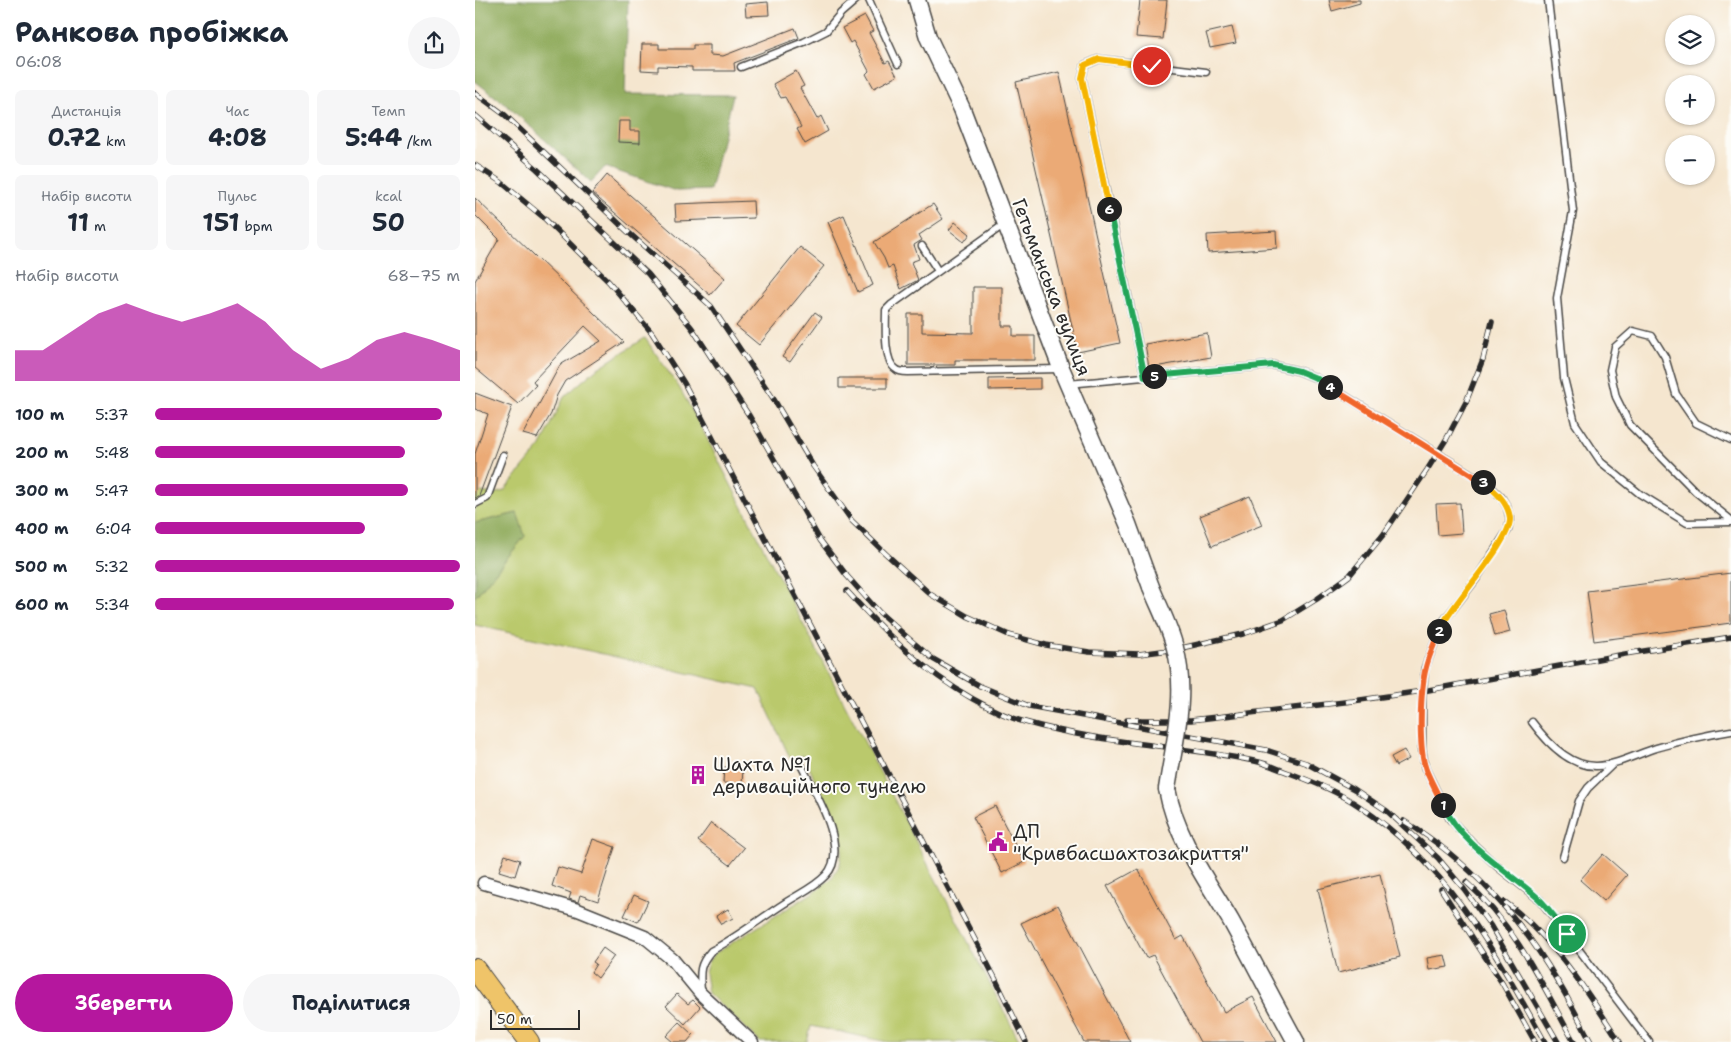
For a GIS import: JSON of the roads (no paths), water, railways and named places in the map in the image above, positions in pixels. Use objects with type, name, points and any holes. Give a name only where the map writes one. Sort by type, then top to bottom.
[{"type":"main road","points":[[475,969],[529,1042]]},
{"type":"street","name":"Гетьманська вулиця","points":[[917,0],[928,37],[962,109],[1061,368],[1128,524],[1175,648],[1180,676],[1180,707],[1167,789],[1170,807],[1181,835],[1244,945],[1296,1042]]},
{"type":"street","points":[[483,883],[577,910],[645,937],[673,960],[701,994],[752,1042]]},
{"type":"lane","points":[[741,66],[804,42],[826,31],[841,13],[856,0]]},
{"type":"lane","points":[[869,0],[898,64]]},
{"type":"lane","points":[[1548,0],[1573,210],[1557,298],[1564,378],[1575,423],[1601,462],[1640,494],[1687,523],[1731,521]]},
{"type":"lane","points":[[1145,377],[1082,78],[1085,65],[1099,59],[1206,72]]},
{"type":"lane","points":[[1006,223],[886,310],[887,357],[898,371],[908,372],[1061,368]]},
{"type":"lane","points":[[922,246],[938,271]]},
{"type":"lane","points":[[1731,440],[1696,423],[1676,394],[1665,357],[1652,336],[1633,331],[1615,347],[1610,370],[1616,397],[1630,425],[1696,492],[1731,521]]},
{"type":"lane","points":[[1068,384],[1273,365],[1299,371],[1316,378],[1470,474],[1492,488],[1501,497],[1507,507],[1510,519],[1508,530],[1443,622],[1425,668],[1421,721],[1425,768],[1450,819],[1498,867],[1540,900],[1649,1042]]},
{"type":"lane","points":[[475,504],[487,498],[503,455]]},
{"type":"lane","points":[[1532,722],[1543,737],[1568,757],[1583,764],[1595,766],[1614,763],[1693,738],[1731,731]]},
{"type":"lane","points":[[1563,857],[1579,801],[1588,788],[1614,763]]},
{"type":"lane","points":[[701,994],[701,967],[703,960],[711,951],[811,888],[827,874],[833,862],[834,846],[830,826],[801,765]]},
{"type":"railway","points":[[475,93],[505,115],[628,232],[711,306],[773,398],[813,466],[852,521],[885,553],[930,594],[967,616],[1009,635],[1046,645],[1089,652],[1139,654],[1177,649],[1243,634],[1283,620],[1349,576],[1383,535],[1447,438],[1466,402],[1483,359],[1492,321]]},
{"type":"railway","points":[[475,115],[537,169],[648,274],[692,328],[750,417],[820,540],[847,576],[879,612],[907,637],[933,659],[980,686],[1029,706],[1266,750],[1306,763],[1354,789],[1387,811],[1438,858],[1464,889],[1490,925],[1558,1042]]},
{"type":"railway","points":[[475,165],[501,182],[543,217],[609,282],[652,333],[684,383],[994,976],[1026,1042]]},
{"type":"railway","points":[[847,591],[876,622],[937,676],[979,702],[1005,715],[1025,722],[1083,735],[1230,756],[1259,762],[1342,795],[1391,830],[1419,855],[1444,883],[1467,912],[1487,943],[1545,1042]]},
{"type":"railway","points":[[1127,720],[1191,720],[1353,701],[1423,691],[1625,654],[1731,637]]},
{"type":"railway","points":[[1404,821],[1427,836],[1471,872],[1510,913],[1543,958],[1591,1042]]},
{"type":"railway","points":[[1466,882],[1499,917],[1514,937],[1574,1042]]},
{"type":"railway","points":[[1441,889],[1502,983],[1535,1042]]},
{"type":"railway","points":[[1505,902],[1539,932],[1569,967],[1620,1042]]},
{"type":"place","name":"Шахта №1 дериваційного тунелю","points":[[698,775]]},
{"type":"place","name":"ДП \"Кривбасшахтозакриття\"","points":[[998,842]]}]
